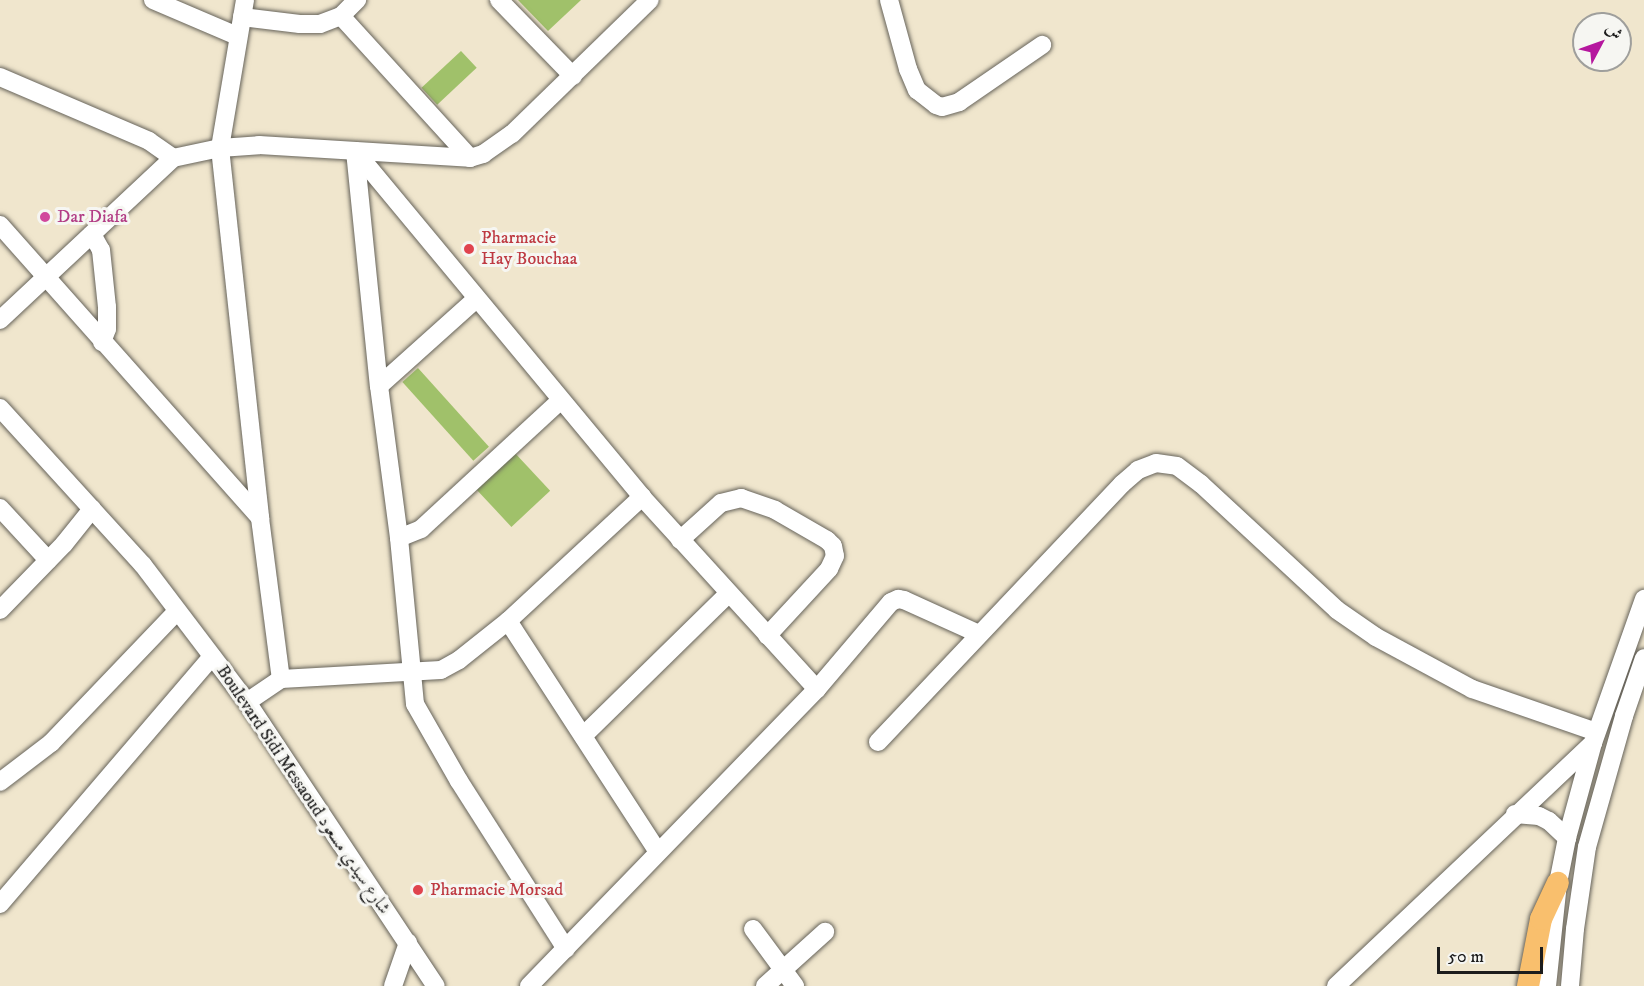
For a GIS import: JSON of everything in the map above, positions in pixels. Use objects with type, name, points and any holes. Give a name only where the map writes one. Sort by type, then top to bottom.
[{"type":"main road","points":[[1528,986],[1541,920],[1558,883]]},
{"type":"street","points":[[153,0],[237,36]]},
{"type":"street","points":[[281,680],[260,518],[220,148],[243,8],[300,24],[320,24],[341,16],[357,0]]},
{"type":"street","points":[[499,0],[573,76]]},
{"type":"street","points":[[0,320],[173,158],[220,148],[259,145],[470,158],[496,147],[512,134],[650,0]]},
{"type":"street","points":[[890,0],[908,69],[917,90],[928,101],[942,107],[958,102],[978,90],[1042,45]]},
{"type":"street","points":[[341,16],[470,158]]},
{"type":"street","points":[[0,77],[150,141],[173,158]]},
{"type":"street","points":[[355,151],[642,497],[816,689]]},
{"type":"street","points":[[355,151],[379,386],[399,537],[415,704],[424,723],[566,949]]},
{"type":"street","points":[[0,225],[260,518]]},
{"type":"street","points":[[92,234],[101,250],[107,308],[107,328],[102,342]]},
{"type":"street","points":[[379,386],[476,299]]},
{"type":"street","points":[[399,537],[421,529],[561,400]]},
{"type":"street","name":"Boulevard Sidi Messaoud شارع سيدي مسعود","points":[[0,408],[142,565],[247,702],[343,850],[436,986]]},
{"type":"street","points":[[878,742],[1122,484],[1138,470],[1156,464],[1177,466],[1201,484],[1337,610],[1376,637],[1472,689],[1594,737]]},
{"type":"street","points":[[247,702],[281,680],[441,670],[459,660],[508,621],[642,497]]},
{"type":"street","points":[[680,540],[721,503],[741,498],[775,510],[827,540],[833,546],[835,556],[830,569],[767,636]]},
{"type":"street","points":[[0,508],[48,560]]},
{"type":"street","points":[[0,610],[48,560],[92,509]]},
{"type":"street","points":[[583,736],[728,594]]},
{"type":"street","points":[[529,986],[816,689],[891,603],[898,599],[979,634]]},
{"type":"street","points":[[1547,986],[1558,883],[1567,838],[1594,737],[1644,599]]},
{"type":"street","points":[[0,783],[51,743],[177,611]]},
{"type":"street","points":[[508,621],[658,852]]},
{"type":"street","points":[[0,904],[212,657]]},
{"type":"street","points":[[1570,986],[1575,929],[1587,847],[1624,716],[1644,658]]},
{"type":"street","points":[[1336,986],[1594,737]]},
{"type":"street","points":[[1515,814],[1539,816],[1549,821],[1567,838]]},
{"type":"street","points":[[753,929],[795,986]]},
{"type":"street","points":[[765,986],[825,932]]},
{"type":"street","points":[[393,986],[408,943]]},
{"type":"green space","points":[[518,0],[581,0],[548,31]]},
{"type":"green space","points":[[461,51],[477,68],[437,105],[422,88]]},
{"type":"green space","points":[[418,368],[489,447],[473,461],[402,382]]},
{"type":"green space","points":[[514,452],[550,491],[511,527],[475,488]]},
{"type":"place","name":"Dar Diafa","points":[[45,217]]},
{"type":"place","name":"Pharmacie Hay Bouchaa","points":[[469,249]]},
{"type":"place","name":"Pharmacie Morsad","points":[[418,890]]}]
